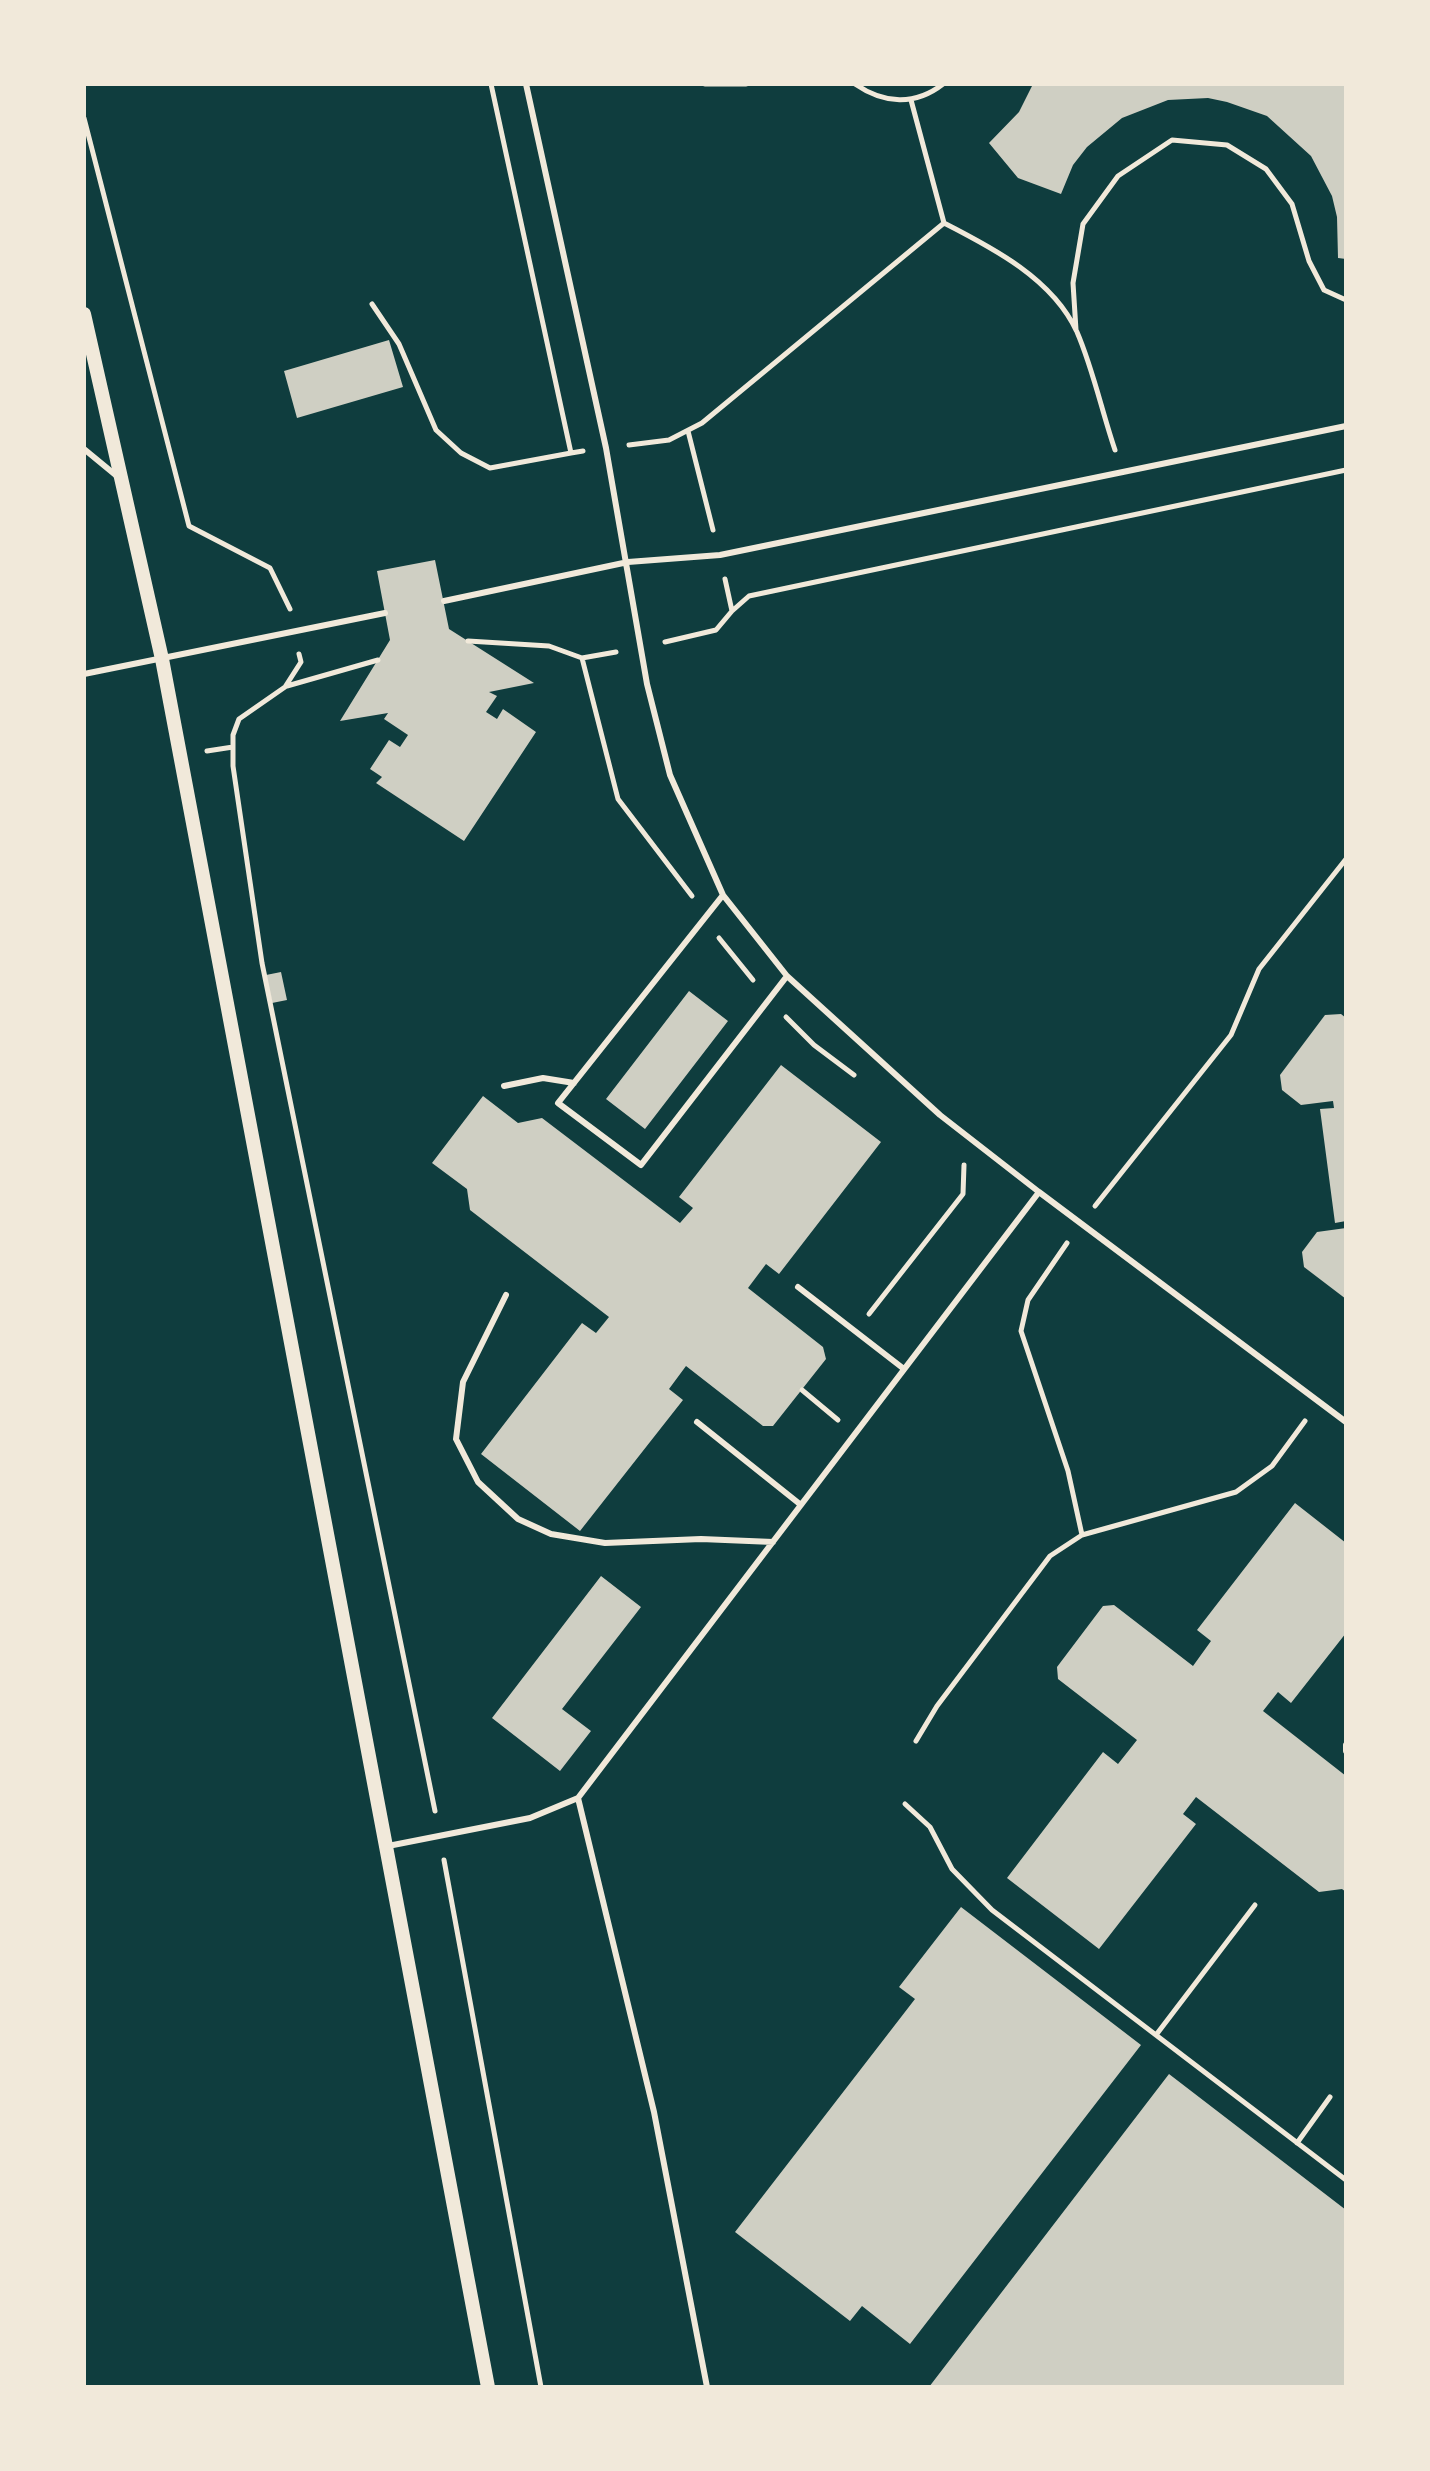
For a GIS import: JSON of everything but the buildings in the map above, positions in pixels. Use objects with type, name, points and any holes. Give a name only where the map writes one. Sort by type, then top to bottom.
[{"type":"street","points":[[84,314],[162,659],[488,2387]]},
{"type":"lane","points":[[526,84],[606,448],[647,684],[670,775],[723,895],[787,976],[940,1115],[1346,1422]]},
{"type":"lane","points":[[444,601],[628,562],[720,555],[1346,426]]},
{"type":"lane","points":[[84,449],[123,481]]},
{"type":"lane","points":[[84,674],[385,613]]},
{"type":"lane","points":[[723,895],[558,1103],[641,1165],[787,976]]},
{"type":"lane","points":[[504,1086],[543,1078],[574,1083]]},
{"type":"lane","points":[[386,1846],[530,1818],[578,1798],[1039,1192]]},
{"type":"lane","points":[[798,1287],[904,1369]]},
{"type":"lane","points":[[506,1295],[463,1382],[456,1439],[478,1482],[518,1519],[551,1534],[605,1543],[701,1539],[773,1542]]},
{"type":"lane","points":[[697,1422],[801,1505]]},
{"type":"lane","points":[[578,1798],[654,2112],[707,2387]]},
{"type":"path","points":[[491,84],[571,453]]},
{"type":"path","points":[[705,84],[746,84]]},
{"type":"path","points":[[855,84],[870,94],[890,100],[911,100],[943,84]]},
{"type":"path","points":[[911,100],[944,223],[994,249],[1044,286],[1076,330]]},
{"type":"path","points":[[84,118],[189,526],[270,568],[288,600],[301,662],[285,687]]},
{"type":"path","points":[[1122,473],[1076,330],[1073,283],[1083,224],[1118,176],[1172,140],[1227,145],[1266,169],[1292,204],[1309,261],[1324,290],[1346,300]]},
{"type":"path","points":[[372,304],[399,344],[436,430],[461,453],[490,468],[669,440],[702,423],[944,223]]},
{"type":"path","points":[[732,611],[749,596],[1346,470]]},
{"type":"path","points":[[378,660],[285,687],[239,719],[233,735],[233,766],[262,963],[439,1835],[541,2387]]},
{"type":"path","points":[[1082,1535],[1068,1471],[1021,1331],[1028,1300],[1081,1224],[1231,1035],[1259,969],[1346,859]]},
{"type":"path","points":[[802,1390],[855,1434]]},
{"type":"path","points":[[916,1741],[937,1706],[1050,1556],[1082,1535],[1236,1492],[1272,1466],[1320,1402]]},
{"type":"path","points":[[905,1804],[930,1827],[952,1869],[992,1910],[1346,2180]]},
{"type":"path","points":[[1156,2035],[1255,1905]]},
{"type":"path","points":[[1297,2143],[1330,2097]]}]
